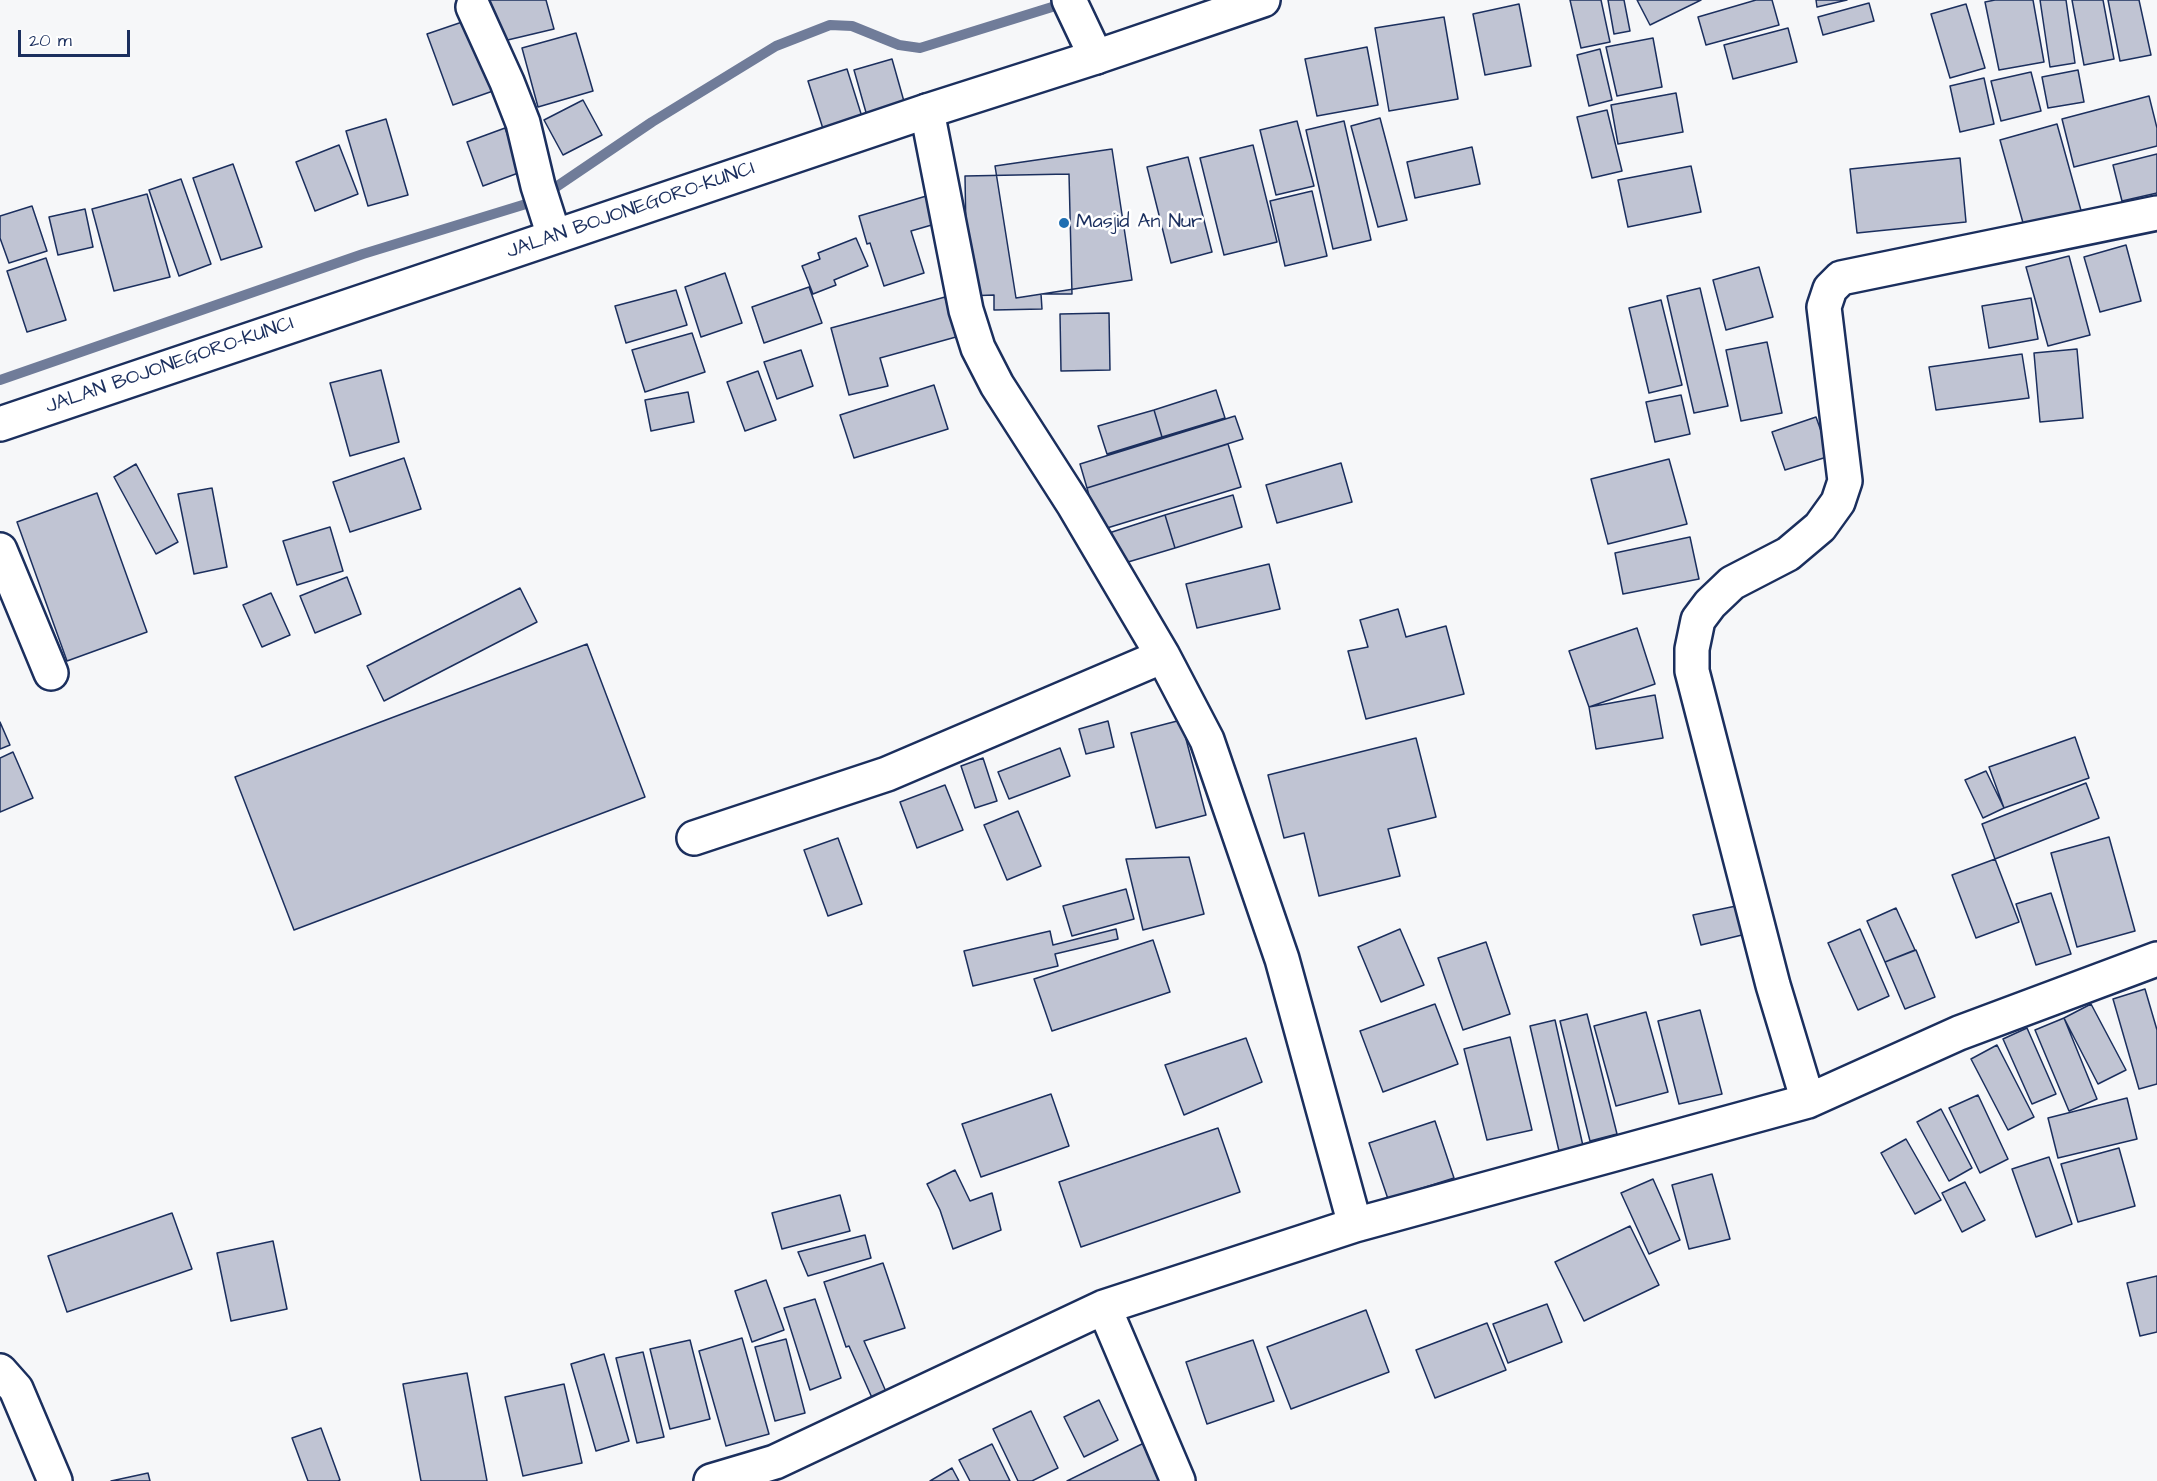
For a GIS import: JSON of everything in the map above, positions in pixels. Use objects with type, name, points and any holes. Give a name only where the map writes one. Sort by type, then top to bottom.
[{"type":"street","name":"JALAN BOJONEGORO-KUNCI","points":[[0,424],[547,212],[927,111],[1263,0]]},
{"type":"street","points":[[472,7],[524,123],[547,212]]},
{"type":"street","points":[[1075,12],[1096,57]]},
{"type":"street","points":[[927,111],[966,310],[978,348],[997,385],[1074,505],[1163,656],[1207,740],[1282,959],[1355,1225]]},
{"type":"street","points":[[1808,1101],[1773,985],[1692,671],[1692,649],[1698,620],[1710,604],[1732,584],[1788,554],[1820,527],[1838,502],[1845,481],[1824,307],[1830,289],[1841,278],[2157,213]]},
{"type":"street","points":[[0,550],[51,673]]},
{"type":"street","points":[[694,838],[887,774],[1163,656]]},
{"type":"street","points":[[711,1481],[775,1462],[1104,1307],[1355,1225],[1808,1101],[1959,1033],[2156,962]]},
{"type":"street","points":[[1104,1307],[1178,1481]]},
{"type":"street","points":[[0,1371],[16,1389],[55,1481]]},
{"type":"building","points":[[484,0],[546,0],[554,29],[495,43]]},
{"type":"building","points":[[1570,0],[1601,0],[1610,42],[1581,48]]},
{"type":"building","points":[[1608,0],[1624,0],[1630,31],[1614,34]]},
{"type":"building","points":[[1637,0],[1701,0],[1650,25]]},
{"type":"building","points":[[1756,0],[1772,0],[1779,25],[1706,45],[1698,17]]},
{"type":"building","points":[[1816,0],[1847,0],[1817,7]]},
{"type":"building","points":[[2033,0],[2044,62],[1999,70],[1985,2]]},
{"type":"building","points":[[2040,0],[2066,0],[2075,63],[2050,67]]},
{"type":"building","points":[[2072,0],[2103,0],[2114,59],[2084,65]]},
{"type":"building","points":[[2108,0],[2139,0],[2151,55],[2120,61]]},
{"type":"building","points":[[1869,3],[1874,21],[1823,35],[1818,17]]},
{"type":"building","points":[[1519,4],[1531,66],[1485,75],[1473,14]]},
{"type":"building","points":[[1966,4],[1985,68],[1950,78],[1931,14]]},
{"type":"building","points":[[1444,17],[1458,99],[1389,111],[1375,28]]},
{"type":"building","points":[[468,20],[493,91],[453,105],[427,34]]},
{"type":"building","points":[[1788,28],[1797,62],[1733,79],[1724,45]]},
{"type":"building","points":[[576,33],[593,91],[538,107],[522,48]]},
{"type":"building","points":[[1653,38],[1662,87],[1617,96],[1606,47]]},
{"type":"building","points":[[1367,47],[1378,105],[1317,116],[1305,59]]},
{"type":"building","points":[[1600,49],[1612,100],[1589,106],[1577,55]]},
{"type":"building","points":[[892,59],[905,105],[867,116],[854,70]]},
{"type":"building","points":[[847,69],[863,120],[824,132],[808,81]]},
{"type":"building","points":[[2078,70],[2084,102],[2048,108],[2042,77]]},
{"type":"building","points":[[2031,72],[2041,111],[2001,121],[1991,81]]},
{"type":"building","points":[[1984,78],[1994,124],[1960,132],[1950,86]]},
{"type":"building","points":[[1676,93],[1683,132],[1618,144],[1611,105]]},
{"type":"building","points":[[2149,96],[2157,128],[2157,146],[2074,167],[2062,119]]},
{"type":"building","points":[[583,100],[602,135],[563,155],[544,120]]},
{"type":"building","points":[[1607,110],[1622,171],[1592,178],[1577,117]]},
{"type":"building","points":[[1380,118],[1407,220],[1378,227],[1351,126]]},
{"type":"building","points":[[386,119],[408,195],[368,206],[346,131]]},
{"type":"building","points":[[1297,121],[1314,186],[1276,195],[1260,130]]},
{"type":"building","points":[[1344,121],[1371,240],[1333,249],[1306,130]]},
{"type":"building","points":[[2057,124],[2082,214],[2025,230],[2000,140]]},
{"type":"building","points":[[505,128],[521,172],[483,186],[467,142]]},
{"type":"building","points":[[339,145],[358,194],[315,211],[296,162]]},
{"type":"building","points":[[1253,145],[1277,242],[1224,255],[1200,158]]},
{"type":"building","points":[[1472,147],[1480,184],[1415,198],[1407,162]]},
{"type":"building","name":"Masjid An Nur","points":[[1112,149],[1132,280],[1016,298],[995,166]]},
{"type":"building","points":[[2157,154],[2157,193],[2122,201],[2113,165]]},
{"type":"building","points":[[1188,157],[1212,252],[1171,263],[1147,167]]},
{"type":"building","points":[[1960,158],[1966,222],[1857,233],[1850,169]]},
{"type":"building","points":[[233,164],[262,247],[221,260],[193,178]]},
{"type":"building","points":[[1691,166],[1701,212],[1628,227],[1618,180]]},
{"type":"building","points":[[1069,174],[1072,294],[1041,294],[1042,309],[994,310],[994,295],[967,296],[965,176]]},
{"type":"building","points":[[181,179],[211,264],[179,276],[149,190]]},
{"type":"building","points":[[1312,191],[1327,256],[1285,266],[1270,201]]},
{"type":"building","points":[[147,194],[170,277],[114,291],[92,209]]},
{"type":"building","points":[[933,194],[942,222],[911,231],[924,273],[884,286],[870,243],[867,244],[859,216]]},
{"type":"building","points":[[32,206],[47,251],[9,263],[0,238],[0,216]]},
{"type":"building","points":[[85,209],[93,247],[58,255],[49,217]]},
{"type":"building","points":[[856,238],[868,266],[834,280],[836,285],[813,294],[802,266],[820,259],[818,253]]},
{"type":"building","points":[[2126,245],[2141,301],[2100,312],[2084,257]]},
{"type":"building","points":[[2069,256],[2090,335],[2048,346],[2026,267]]},
{"type":"building","points":[[46,258],[66,320],[27,332],[7,271]]},
{"type":"building","points":[[1759,267],[1773,317],[1726,330],[1713,280]]},
{"type":"building","points":[[725,273],[742,323],[701,337],[685,287]]},
{"type":"building","points":[[809,287],[822,323],[764,343],[752,307]]},
{"type":"building","points":[[1700,288],[1728,406],[1694,413],[1667,296]]},
{"type":"building","points":[[676,290],[687,325],[626,343],[615,306]]},
{"type":"building","points":[[945,297],[956,337],[880,358],[888,386],[849,395],[831,328]]},
{"type":"building","points":[[2031,298],[2038,339],[1989,348],[1982,306]]},
{"type":"building","points":[[1661,300],[1682,385],[1649,393],[1629,308]]},
{"type":"building","points":[[1109,313],[1110,370],[1061,371],[1060,314]]},
{"type":"building","points":[[692,333],[705,372],[645,392],[632,350]]},
{"type":"building","points":[[1767,342],[1782,413],[1741,421],[1726,350]]},
{"type":"building","points":[[2077,349],[2083,418],[2040,422],[2034,353]]},
{"type":"building","points":[[801,350],[813,386],[777,399],[764,362]]},
{"type":"building","points":[[2022,354],[2029,398],[1936,410],[1929,367]]},
{"type":"building","points":[[381,370],[399,442],[350,456],[330,383]]},
{"type":"building","points":[[758,371],[776,420],[745,431],[727,382]]},
{"type":"building","points":[[934,385],[948,429],[854,458],[840,415]]},
{"type":"building","points":[[1216,390],[1225,418],[1162,437],[1154,410]]},
{"type":"building","points":[[688,392],[694,422],[651,431],[645,400]]},
{"type":"building","points":[[1681,395],[1690,434],[1655,442],[1646,402]]},
{"type":"building","points":[[1154,410],[1162,437],[1107,454],[1098,426]]},
{"type":"building","points":[[1235,416],[1243,439],[1087,488],[1080,464]]},
{"type":"building","points":[[1816,417],[1830,456],[1785,470],[1772,432]]},
{"type":"building","points":[[1228,444],[1241,487],[1094,532],[1092,506],[1087,488]]},
{"type":"building","points":[[404,458],[421,509],[350,532],[333,482]]},
{"type":"building","points":[[1669,459],[1687,524],[1608,544],[1591,479]]},
{"type":"building","points":[[1341,463],[1352,502],[1277,523],[1266,485]]},
{"type":"building","points":[[136,464],[178,542],[156,554],[114,477]]},
{"type":"building","points":[[212,488],[227,567],[194,574],[178,494]]},
{"type":"building","points":[[97,493],[147,632],[67,661],[17,522]]},
{"type":"building","points":[[1233,495],[1242,527],[1175,548],[1165,515]]},
{"type":"building","points":[[1165,515],[1175,548],[1118,565],[1109,533]]},
{"type":"building","points":[[330,527],[343,571],[297,585],[283,541]]},
{"type":"building","points":[[1690,537],[1699,579],[1623,594],[1615,553]]},
{"type":"building","points":[[1269,564],[1280,609],[1197,628],[1186,584]]},
{"type":"building","points":[[347,577],[361,614],[315,633],[300,596]]},
{"type":"building","points":[[520,588],[537,622],[384,701],[367,666]]},
{"type":"building","points":[[271,593],[290,635],[262,647],[243,605]]},
{"type":"building","points":[[1398,609],[1406,637],[1446,626],[1464,694],[1366,719],[1348,651],[1368,647],[1360,620]]},
{"type":"building","points":[[1637,628],[1655,684],[1589,707],[1569,651]]},
{"type":"building","points":[[587,644],[645,797],[294,930],[235,777]]},
{"type":"building","points":[[1655,695],[1663,738],[1596,749],[1589,707]]},
{"type":"building","points":[[1181,720],[1206,815],[1156,828],[1131,733]]},
{"type":"building","points":[[1108,721],[1114,747],[1086,754],[1079,729]]},
{"type":"building","points":[[0,722],[10,745],[0,749]]},
{"type":"building","points":[[2075,737],[2089,778],[2004,808],[1989,767]]},
{"type":"building","points":[[1416,738],[1436,817],[1388,829],[1400,876],[1319,896],[1304,833],[1284,838],[1268,775]]},
{"type":"building","points":[[1060,748],[1070,776],[1009,799],[998,772]]},
{"type":"building","points":[[13,752],[33,798],[0,812],[0,758]]},
{"type":"building","points":[[983,758],[997,801],[975,808],[961,766]]},
{"type":"building","points":[[1986,771],[2004,808],[1983,818],[1965,780]]},
{"type":"building","points":[[2086,783],[2099,818],[1995,859],[1982,824]]},
{"type":"building","points":[[945,785],[963,830],[917,848],[900,802]]},
{"type":"building","points":[[1018,811],[1041,866],[1007,880],[984,825]]},
{"type":"building","points":[[2109,837],[2135,931],[2077,947],[2051,853]]},
{"type":"building","points":[[838,838],[862,904],[828,916],[804,850]]},
{"type":"building","points":[[1189,857],[1204,914],[1143,930],[1126,859]]},
{"type":"building","points":[[1995,859],[2019,922],[1976,938],[1952,875]]},
{"type":"building","points":[[1126,889],[1134,919],[1072,936],[1063,906]]},
{"type":"building","points":[[2051,893],[2071,954],[2036,965],[2016,904]]},
{"type":"building","points":[[1736,906],[1742,935],[1701,945],[1693,915]]},
{"type":"building","points":[[1896,908],[1915,950],[1885,962],[1867,921]]},
{"type":"building","points":[[1116,929],[1118,939],[1055,954],[1058,966],[973,986],[964,951],[1050,931],[1053,945]]},
{"type":"building","points":[[1400,929],[1424,985],[1381,1002],[1358,947]]},
{"type":"building","points":[[1860,929],[1889,996],[1858,1010],[1828,943]]},
{"type":"building","points":[[1153,940],[1170,992],[1052,1031],[1034,979]]},
{"type":"building","points":[[1486,942],[1510,1014],[1463,1030],[1438,958]]},
{"type":"building","points":[[1916,950],[1935,997],[1905,1009],[1885,962]]},
{"type":"building","points":[[2145,989],[2157,1030],[2157,1084],[2139,1089],[2113,999]]},
{"type":"building","points":[[1435,1004],[1458,1064],[1383,1092],[1360,1031]]},
{"type":"building","points":[[2091,1004],[2126,1070],[2098,1084],[2064,1018]]},
{"type":"building","points":[[1700,1010],[1722,1094],[1679,1104],[1658,1021]]},
{"type":"building","points":[[1646,1012],[1668,1092],[1616,1106],[1594,1026]]},
{"type":"building","points":[[1587,1014],[1617,1134],[1590,1141],[1560,1021]]},
{"type":"building","points":[[2064,1018],[2097,1099],[2069,1111],[2035,1030]]},
{"type":"building","points":[[1555,1020],[1583,1146],[1559,1151],[1530,1026]]},
{"type":"building","points":[[2027,1028],[2056,1094],[2032,1104],[2003,1039]]},
{"type":"building","points":[[1510,1037],[1532,1130],[1487,1140],[1464,1049]]},
{"type":"building","points":[[1246,1038],[1262,1082],[1184,1115],[1165,1065]]},
{"type":"building","points":[[1997,1045],[2034,1117],[2008,1130],[1971,1059]]},
{"type":"building","points":[[1051,1094],[1069,1146],[981,1177],[962,1124]]},
{"type":"building","points":[[1978,1095],[2008,1159],[1980,1173],[1949,1108]]},
{"type":"building","points":[[2127,1098],[2137,1139],[2058,1158],[2048,1118]]},
{"type":"building","points":[[1941,1109],[1972,1168],[1949,1181],[1917,1122]]},
{"type":"building","points":[[1435,1121],[1454,1178],[1388,1199],[1369,1143]]},
{"type":"building","points":[[1218,1128],[1240,1192],[1081,1247],[1059,1182]]},
{"type":"building","points":[[1906,1139],[1941,1200],[1915,1214],[1881,1153]]},
{"type":"building","points":[[2119,1148],[2135,1206],[2078,1222],[2061,1164]]},
{"type":"building","points":[[2049,1157],[2072,1224],[2036,1237],[2012,1169]]},
{"type":"building","points":[[955,1170],[970,1201],[992,1193],[1001,1230],[953,1249],[940,1210],[927,1184]]},
{"type":"building","points":[[1712,1174],[1730,1239],[1689,1249],[1672,1185]]},
{"type":"building","points":[[1653,1179],[1680,1240],[1649,1254],[1621,1193]]},
{"type":"building","points":[[1965,1182],[1985,1220],[1962,1232],[1942,1193]]},
{"type":"building","points":[[840,1195],[850,1231],[782,1249],[772,1213]]},
{"type":"building","points":[[172,1213],[192,1269],[67,1312],[48,1256]]},
{"type":"building","points":[[1630,1226],[1659,1285],[1584,1321],[1555,1262]]},
{"type":"building","points":[[865,1235],[871,1258],[808,1276],[798,1252]]},
{"type":"building","points":[[273,1241],[287,1309],[231,1321],[217,1253]]},
{"type":"building","points":[[883,1263],[905,1328],[864,1341],[887,1394],[873,1400],[849,1346],[846,1347],[824,1282]]},
{"type":"building","points":[[2157,1276],[2157,1332],[2140,1336],[2127,1283]]},
{"type":"building","points":[[766,1280],[784,1330],[752,1342],[735,1291]]},
{"type":"building","points":[[815,1299],[841,1378],[810,1390],[784,1308]]},
{"type":"building","points":[[1547,1304],[1562,1342],[1508,1363],[1493,1324]]},
{"type":"building","points":[[1366,1310],[1389,1372],[1291,1409],[1267,1347]]},
{"type":"building","points":[[1487,1323],[1506,1370],[1435,1398],[1416,1350]]},
{"type":"building","points":[[742,1338],[769,1434],[726,1446],[699,1351]]},
{"type":"building","points":[[786,1339],[805,1413],[775,1421],[755,1347]]},
{"type":"building","points":[[690,1340],[710,1419],[670,1429],[650,1349]]},
{"type":"building","points":[[1253,1340],[1274,1401],[1207,1424],[1186,1362]]},
{"type":"building","points":[[643,1352],[664,1437],[637,1443],[616,1358]]},
{"type":"building","points":[[604,1354],[629,1441],[596,1451],[571,1364]]},
{"type":"building","points":[[467,1373],[487,1481],[421,1481],[403,1384]]},
{"type":"building","points":[[564,1384],[582,1463],[523,1476],[505,1397]]},
{"type":"building","points":[[1099,1400],[1118,1440],[1084,1457],[1064,1417]]},
{"type":"building","points":[[1031,1411],[1058,1468],[1032,1481],[1018,1481],[993,1429]]},
{"type":"building","points":[[321,1428],[340,1480],[338,1481],[308,1481],[292,1438]]},
{"type":"building","points":[[1148,1441],[1166,1477],[1158,1481],[1067,1481]]},
{"type":"building","points":[[992,1444],[1010,1481],[970,1481],[959,1460]]},
{"type":"building","points":[[952,1468],[959,1481],[930,1481]]},
{"type":"building","points":[[148,1473],[150,1481],[111,1481]]},
{"type":"waterway","points":[[0,380],[363,254],[526,204],[556,187],[652,122],[776,46],[830,25],[852,26],[899,45],[920,48],[1065,3]]},
{"type":"place","name":"Masjid An Nur","points":[[1064,223]]}]
